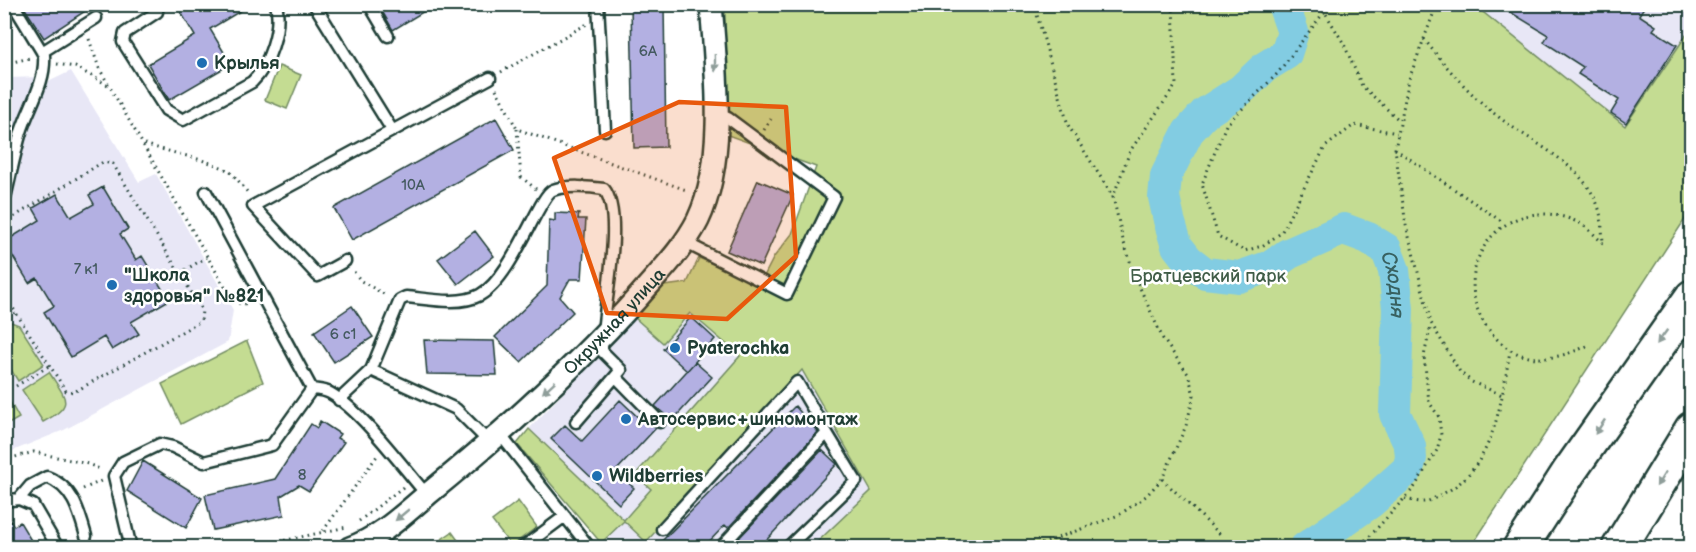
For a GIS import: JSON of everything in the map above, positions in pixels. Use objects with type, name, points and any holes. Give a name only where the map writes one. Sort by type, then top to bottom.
[{"type":"main road","points":[[1520,548],[1633,378],[1692,297]]},
{"type":"main road","points":[[1619,548],[1692,429]]},
{"type":"street","name":"Окружная улица","points":[[350,548],[388,527],[420,487],[494,438],[601,338],[684,242],[698,220],[710,181],[714,158],[716,113],[711,4]]},
{"type":"lane","points":[[4,202],[21,132],[43,76],[43,56],[13,4]]},
{"type":"lane","points":[[158,4],[157,12],[125,33],[123,42],[159,102],[173,116],[183,120],[252,82],[261,74],[279,13],[276,4]]},
{"type":"lane","points":[[314,4],[392,130]]},
{"type":"lane","points":[[369,4],[388,36]]},
{"type":"lane","points":[[598,4],[605,130]]},
{"type":"lane","points":[[43,56],[96,18]]},
{"type":"lane","points":[[345,261],[318,276],[253,206],[490,78]]},
{"type":"lane","points":[[684,242],[787,294],[834,197],[728,118],[716,113]]},
{"type":"lane","points":[[339,400],[357,390],[371,370],[400,300],[406,297],[460,300],[478,296],[494,285],[520,248],[545,197],[552,190],[595,188],[604,189],[611,197],[613,249],[601,338],[602,351],[621,370],[576,422]]},
{"type":"lane","points":[[206,192],[312,389]]},
{"type":"lane","points":[[371,370],[456,408],[494,438],[565,516],[590,548]]},
{"type":"lane","points":[[616,377],[660,422]]},
{"type":"lane","points":[[662,529],[797,382],[856,481],[787,548]]},
{"type":"lane","points":[[312,389],[328,392],[339,400],[385,445],[420,487]]},
{"type":"lane","points":[[131,548],[114,476],[123,462],[160,444],[173,447],[204,462],[272,445],[312,389]]},
{"type":"lane","points":[[720,548],[827,433]]},
{"type":"lane","points":[[19,499],[30,486],[47,477],[61,482],[70,495],[86,536]]},
{"type":"lane","points":[[4,501],[19,499],[33,505],[58,548]]},
{"type":"lane","points":[[522,548],[565,516]]},
{"type":"path","points":[[1030,548],[1119,515],[1146,496],[1162,479],[1186,426],[1194,395],[1188,374],[1163,339],[1136,279],[1123,240],[1113,197],[1068,125],[1034,4]]},
{"type":"path","points":[[1113,197],[1130,151],[1176,85],[1173,4]]},
{"type":"path","points":[[1320,4],[1344,44],[1362,86],[1399,120]]},
{"type":"path","points":[[1437,4],[1409,79],[1395,148],[1406,225],[1431,323],[1460,372],[1472,382],[1502,395]]},
{"type":"path","points":[[1324,12],[1277,74],[1226,125],[1202,183],[1218,236],[1244,250],[1262,246],[1281,233],[1325,147],[1354,125],[1398,133]]},
{"type":"path","points":[[545,197],[521,177],[517,129],[490,78],[599,17]]},
{"type":"path","points":[[85,26],[99,68],[234,303]]},
{"type":"path","points":[[1424,39],[1444,64],[1500,118],[1551,152],[1582,181],[1598,205],[1604,244],[1578,221],[1552,214],[1523,216],[1504,223],[1485,244],[1473,270],[1473,301],[1484,327],[1510,351],[1533,358],[1562,357],[1587,346]]},
{"type":"path","points":[[4,64],[43,56],[50,63],[75,67],[109,86]]},
{"type":"path","points":[[517,129],[694,192]]},
{"type":"path","points":[[143,144],[169,153],[216,164],[231,173],[258,204]]},
{"type":"path","points":[[1395,148],[1504,223]]},
{"type":"path","points":[[4,223],[103,162],[113,164],[202,310],[201,321],[74,392],[66,391],[4,294]]},
{"type":"path","points":[[180,273],[207,257]]},
{"type":"path","points":[[361,281],[387,297]]},
{"type":"path","points":[[4,320],[16,313]]},
{"type":"path","points":[[1356,548],[1405,499],[1437,450],[1441,435],[1439,417],[1429,402],[1424,357],[1431,323]]},
{"type":"path","points":[[1405,499],[1425,502],[1452,490],[1477,464],[1491,439],[1510,351]]},
{"type":"path","points":[[16,387],[49,366]]},
{"type":"path","points":[[321,532],[385,445]]},
{"type":"path","points":[[4,460],[34,452],[51,454],[88,464],[114,476]]},
{"type":"path","points":[[70,495],[114,476]]},
{"type":"path","points":[[1162,479],[1222,536]]},
{"type":"path","points":[[355,523],[420,487]]},
{"type":"path","points":[[249,548],[350,526]]},
{"type":"highlighted area","points":[[679,102],[786,107],[796,256],[727,319],[607,313],[554,158]]},
{"type":"shaded area","points":[[1474,5],[1691,5],[1691,28],[1625,126]]},
{"type":"shaded area","name":"\"Школа здоровья\" №821","points":[[71,71],[139,182],[156,174],[233,310],[228,342],[64,430],[5,454],[5,78],[43,77],[42,85]]},
{"type":"shaded area","points":[[690,313],[741,355],[636,475],[651,488],[624,521],[529,429],[635,318],[663,343]]},
{"type":"shaded area","points":[[802,370],[871,491],[812,547],[606,547],[601,543],[624,521],[646,541]]},
{"type":"green space","name":"Братцевский парк","points":[[725,5],[1474,5],[1625,126],[1691,28],[1692,170],[1686,178],[1691,183],[1691,210],[1471,547],[812,547],[871,491],[802,370],[646,542],[624,521],[601,543],[517,444],[529,429],[624,520],[651,489],[635,475],[740,356],[690,313],[663,343],[635,318],[664,286],[687,283],[699,258],[760,284],[774,257],[792,234],[816,167],[725,134]]},
{"type":"green space","points":[[279,66],[301,75],[287,109],[265,100]]},
{"type":"green space","points":[[11,322],[19,325],[44,364],[18,381],[5,360],[5,326]]},
{"type":"green space","points":[[247,341],[263,382],[181,424],[162,384]]},
{"type":"green space","points":[[49,372],[65,401],[60,411],[43,422],[22,390]]},
{"type":"green space","points":[[5,393],[19,418],[4,426]]},
{"type":"green space","points":[[518,501],[537,527],[511,546],[492,521]]},
{"type":"green space","points":[[452,532],[463,547],[430,547]]},
{"type":"building","points":[[22,4],[96,4],[44,38]]},
{"type":"building","points":[[176,4],[252,4],[210,29],[231,64],[169,100],[148,64],[195,36]]},
{"type":"building","points":[[378,4],[436,4],[393,30]]},
{"type":"building","points":[[1497,4],[1646,4],[1639,15],[1656,26],[1653,30],[1677,45],[1626,123],[1611,113],[1619,100],[1578,74],[1583,67],[1544,42],[1548,35]]},
{"type":"building","points":[[664,5],[666,147],[634,148],[631,6]]},
{"type":"building","points":[[496,118],[514,150],[352,240],[334,208]]},
{"type":"building","points":[[758,180],[793,195],[761,266],[727,251]]},
{"type":"building","points":[[103,187],[128,229],[120,234],[136,260],[142,256],[169,300],[131,322],[139,334],[112,350],[104,337],[71,357],[44,312],[54,306],[37,278],[29,283],[4,242],[40,220],[33,208],[57,194],[71,217],[94,204],[89,195]]},
{"type":"building","points":[[555,213],[579,214],[578,219],[586,219],[582,279],[570,279],[560,297],[573,312],[521,362],[495,337],[547,286],[549,220],[555,221]]},
{"type":"building","points":[[475,231],[494,256],[458,284],[438,259]]},
{"type":"building","points":[[352,306],[373,337],[334,362],[314,332]]},
{"type":"building","points":[[691,317],[715,339],[687,371],[663,349]]},
{"type":"building","points":[[424,340],[494,341],[497,375],[427,374]]},
{"type":"building","points":[[695,362],[712,377],[672,421],[655,406]]},
{"type":"building","points":[[620,400],[642,421],[645,417],[656,428],[616,471],[634,488],[619,504],[551,439],[565,425],[582,441]]},
{"type":"building","points":[[795,406],[818,432],[728,528],[725,525],[703,548],[655,548]]},
{"type":"building","points":[[320,421],[340,434],[337,438],[344,442],[309,491],[299,485],[281,496],[284,515],[213,530],[205,495],[275,479],[311,424],[317,428]]},
{"type":"building","points":[[822,450],[837,464],[759,548],[749,548],[739,538]]},
{"type":"building","points":[[143,461],[202,498],[186,528],[127,491]]},
{"type":"building","points":[[4,511],[14,526],[20,522],[32,542],[23,548],[4,548]]},
{"type":"waterway","name":"Сходня","points":[[1283,4],[1293,32],[1286,54],[1265,67],[1241,90],[1205,113],[1188,132],[1166,176],[1164,197],[1177,246],[1188,260],[1205,273],[1239,277],[1273,265],[1288,254],[1344,229],[1368,238],[1386,249],[1394,270],[1398,309],[1395,414],[1410,446],[1411,458],[1408,469],[1371,502],[1305,548]]},
{"type":"place","name":"Крылья","points":[[202,63]]},
{"type":"place","name":"\"Школа здоровья\" №821","points":[[112,285]]},
{"type":"place","name":"Pyaterochka","points":[[675,348]]},
{"type":"place","name":"Автосервис+шиномонтаж","points":[[626,419]]},
{"type":"place","name":"Wildberries","points":[[597,476]]}]
